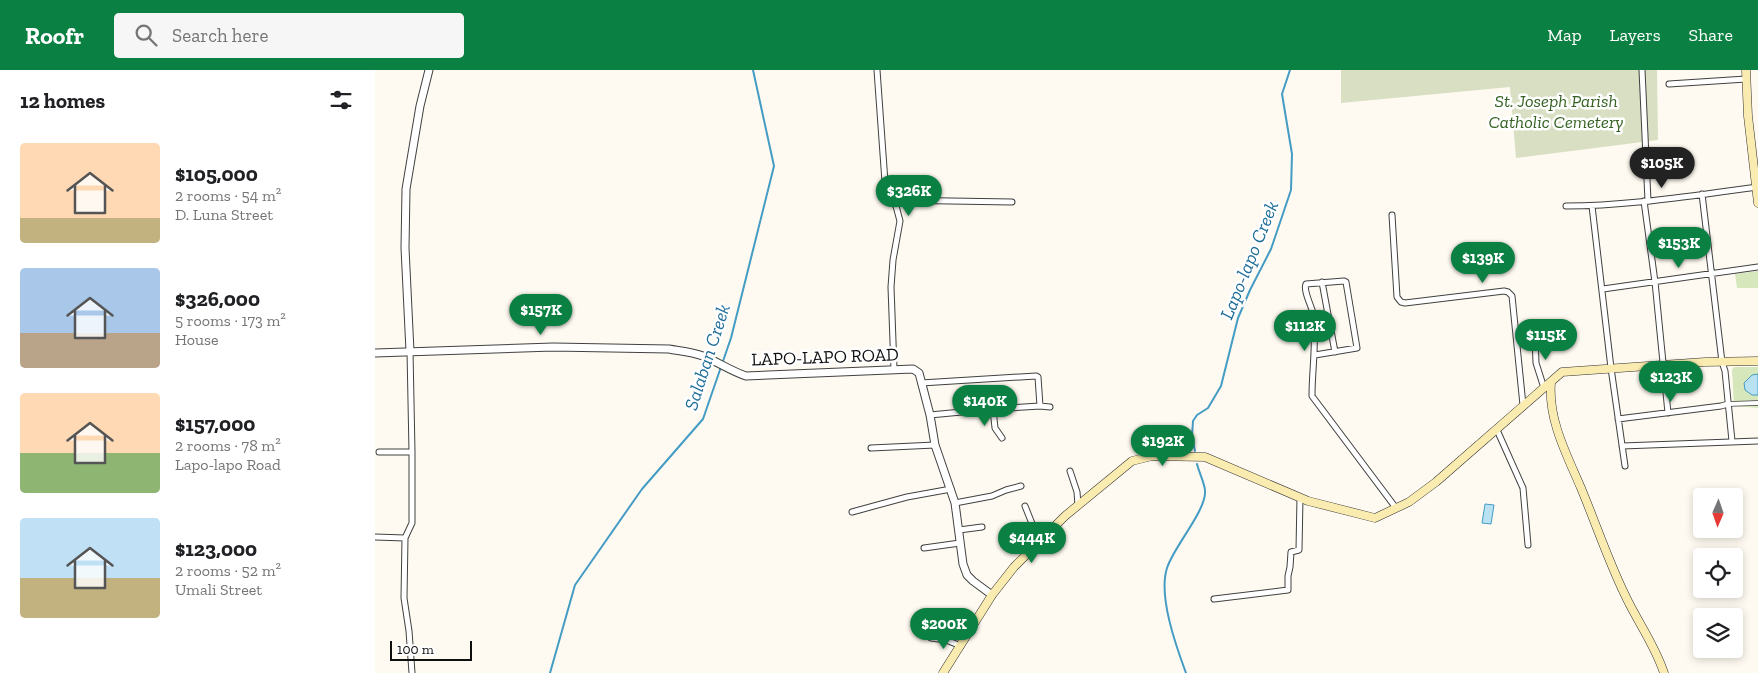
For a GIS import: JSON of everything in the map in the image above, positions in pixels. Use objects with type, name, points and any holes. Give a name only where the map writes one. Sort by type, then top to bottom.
[{"type":"main road","points":[[1746,70],[1748,116],[1754,135],[1758,203]]},
{"type":"main road","points":[[943,673],[992,595],[1014,567],[1039,541],[1131,461],[1142,458],[1205,457],[1259,481],[1300,496],[1307,501],[1375,518],[1409,502],[1435,482],[1562,372],[1663,364],[1758,362]]},
{"type":"main road","points":[[1551,383],[1551,405],[1564,450],[1619,581],[1657,655],[1664,673]]},
{"type":"street","points":[[412,673],[404,598],[405,538],[411,524],[412,452],[405,248],[406,189],[420,106],[429,70]]},
{"type":"street","points":[[877,70],[886,196],[896,206],[900,221],[893,260],[891,287],[894,369]]},
{"type":"street","points":[[1642,70],[1646,201],[1668,413]]},
{"type":"street","points":[[1669,84],[1746,79]]},
{"type":"street","points":[[1566,206],[1592,206],[1646,201],[1757,187]]},
{"type":"street","points":[[1701,194],[1722,362],[1725,371],[1732,441]]},
{"type":"street","points":[[889,200],[1012,202]]},
{"type":"street","points":[[1592,206],[1611,368],[1625,466]]},
{"type":"street","points":[[1392,215],[1397,297],[1401,302],[1504,291],[1512,296],[1523,405]]},
{"type":"street","points":[[1603,289],[1758,267]]},
{"type":"street","points":[[1315,355],[1354,349],[1357,346],[1346,282],[1340,280],[1306,284],[1304,288],[1311,303],[1315,330],[1312,396],[1396,508]]},
{"type":"street","points":[[1322,282],[1335,352]]},
{"type":"street","points":[[1535,336],[1536,363],[1544,388]]},
{"type":"street","name":"LAPO-LAPO ROAD","points":[[375,353],[553,347],[669,349],[705,357],[746,376],[908,368],[917,370],[921,383]]},
{"type":"street","points":[[992,595],[967,575],[963,564],[955,503],[935,445],[921,383],[1036,376],[1039,381],[1040,406]]},
{"type":"street","points":[[1618,420],[1728,404],[1758,403]]},
{"type":"street","points":[[929,415],[993,408],[1050,407]]},
{"type":"street","points":[[993,408],[995,428],[1002,438]]},
{"type":"street","points":[[1497,430],[1523,488],[1528,545]]},
{"type":"street","points":[[1622,446],[1758,441]]},
{"type":"street","points":[[871,448],[935,445]]},
{"type":"street","points":[[379,452],[412,452]]},
{"type":"street","points":[[1070,471],[1079,505]]},
{"type":"street","points":[[955,503],[991,496],[1021,486]]},
{"type":"street","points":[[852,512],[907,497],[951,489]]},
{"type":"street","points":[[1214,599],[1266,592],[1287,592],[1291,552],[1299,550],[1300,496]]},
{"type":"street","points":[[1025,506],[1039,541]]},
{"type":"street","points":[[959,530],[982,526]]},
{"type":"street","points":[[375,537],[405,538]]},
{"type":"street","points":[[923,548],[961,543]]},
{"type":"street","points":[[931,638],[946,640],[961,646]]},
{"type":"green space","name":"St. Joseph Parish Catholic Cemetery","points":[[1341,70],[1657,70],[1658,140],[1516,158],[1510,87],[1341,103]]},
{"type":"green space","points":[[1758,271],[1758,288],[1737,288],[1735,274]]},
{"type":"green space","points":[[1734,367],[1758,367],[1758,408],[1734,406],[1732,370]]},
{"type":"water","points":[[1758,374],[1758,395],[1752,395],[1745,390],[1744,383],[1752,375]]},
{"type":"water","points":[[1485,504],[1494,505],[1491,524],[1482,523]]},
{"type":"waterway","name":"Salaban Creek","points":[[550,673],[575,585],[642,489],[703,419],[731,338],[774,166],[753,70]]},
{"type":"waterway","name":"Lapo-lapo Creek","points":[[1195,451],[1192,436],[1193,421],[1197,415],[1208,408],[1221,386],[1238,318],[1271,249],[1291,190],[1292,154],[1282,94],[1290,70]]},
{"type":"waterway","name":"Lapo-lapo Creek","points":[[1186,673],[1169,621],[1166,606],[1165,579],[1171,559],[1196,518],[1204,498],[1205,490],[1197,464]]}]
